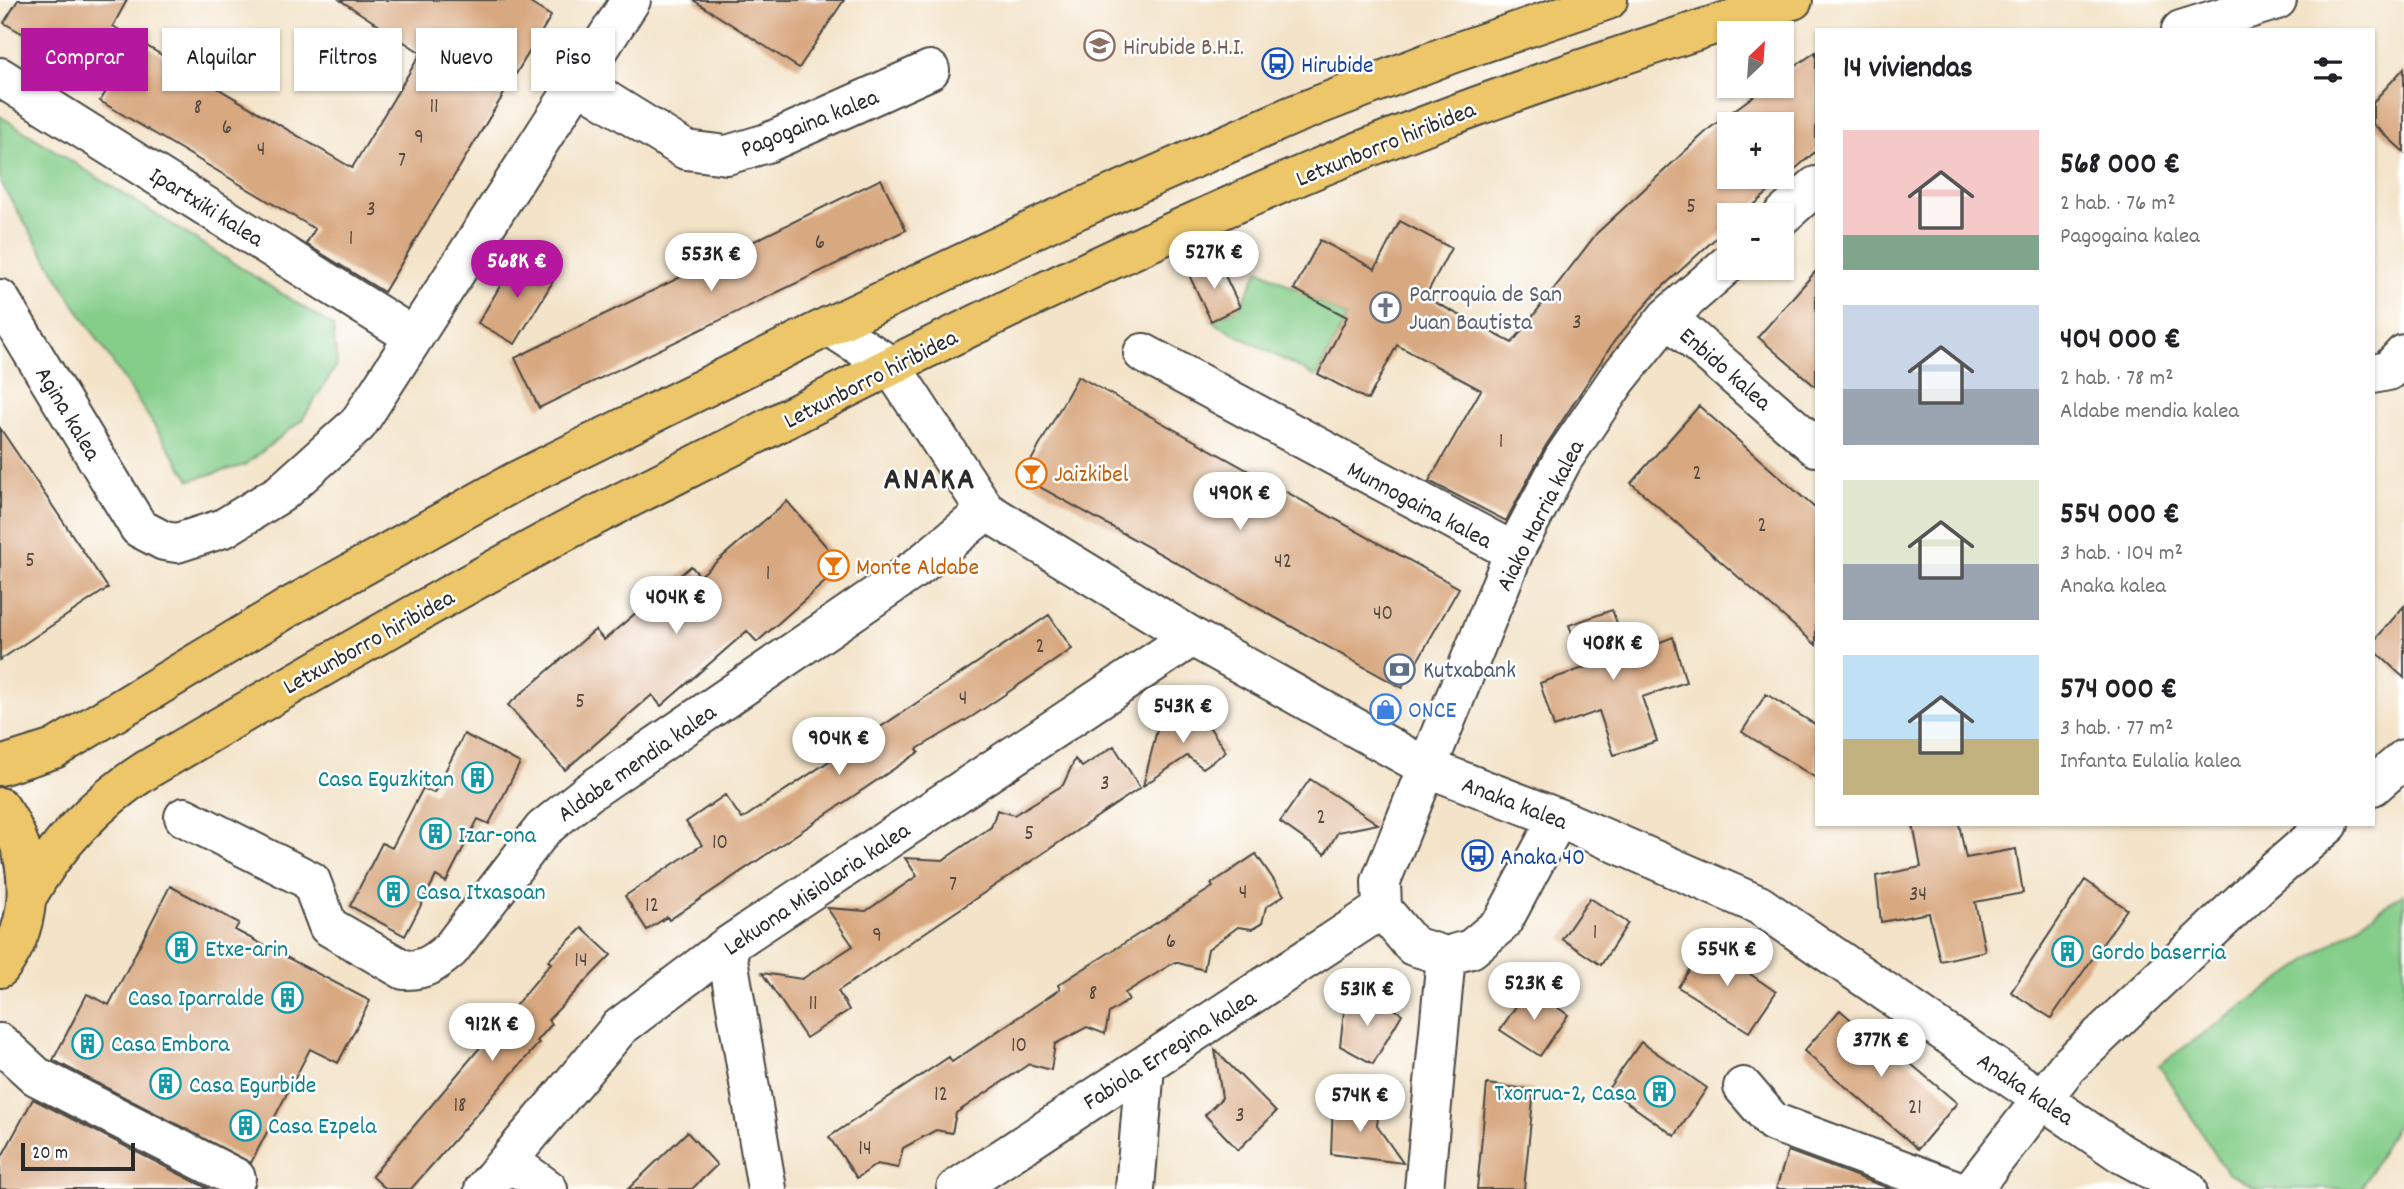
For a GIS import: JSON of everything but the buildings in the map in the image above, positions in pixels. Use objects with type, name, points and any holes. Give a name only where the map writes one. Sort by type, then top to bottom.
[{"type":"main road","points":[[0,766],[54,749],[291,606],[514,482],[829,326],[1056,219],[1293,115],[1451,54],[1608,0]]},
{"type":"main road","name":"Letxunborro hiribidea","points":[[27,897],[60,845],[80,822],[117,790],[148,769],[327,663],[550,540],[891,366],[1083,273],[1313,170],[1472,108],[1654,43],[1793,0]]},
{"type":"main road","points":[[0,807],[21,846],[27,897],[16,942],[0,968]]},
{"type":"street","points":[[2187,28],[2277,0]]},
{"type":"street","points":[[609,28],[623,3]]},
{"type":"street","name":"Pagogaina kalea","points":[[591,91],[687,150],[727,155],[767,143],[930,70]]},
{"type":"street","name":"Ipartxiki kalea","points":[[0,77],[414,337]]},
{"type":"street","points":[[414,337],[573,91]]},
{"type":"street","points":[[1794,205],[1815,187]]},
{"type":"street","name":"Aiako Harria kalea","points":[[1428,768],[1514,552],[1563,459],[1616,381],[1667,317],[1717,273]]},
{"type":"street","name":"Agina kalea","points":[[0,299],[139,528],[164,541],[177,544],[224,528],[281,493],[358,424],[414,337]]},
{"type":"street","name":"Enbido kalea","points":[[1667,317],[1815,446]]},
{"type":"street","points":[[829,326],[891,366]]},
{"type":"street","name":"Munnogaina kalea","points":[[1143,353],[1514,552]]},
{"type":"street","points":[[2375,374],[2388,371],[2404,354]]},
{"type":"street","name":"Anaka kalea","points":[[891,366],[986,511],[1192,637],[1428,768],[1558,818],[1759,905],[2122,1154],[2187,1189]]},
{"type":"street","name":"Aldabe mendia kalea","points":[[184,817],[312,881],[328,926],[404,970],[418,970],[433,965],[450,950],[543,829],[589,792],[919,566],[986,511]]},
{"type":"street","name":"Lekuona Misiolaria kalea","points":[[484,1189],[620,1027],[726,947],[1192,637]]},
{"type":"street","points":[[2375,784],[2404,759]]},
{"type":"street","points":[[1428,768],[1381,881],[1382,909],[1430,951],[1471,949],[1502,923],[1558,818]]},
{"type":"street","points":[[1972,1189],[2041,1099],[2087,1049],[2262,882],[2327,826]]},
{"type":"street","name":"Fabiola Erregina kalea","points":[[956,1189],[1382,909]]},
{"type":"street","points":[[726,947],[767,1189]]},
{"type":"street","points":[[1424,1189],[1430,951]]},
{"type":"street","points":[[0,1043],[36,1076],[236,1178]]},
{"type":"street","points":[[1135,1189],[1145,1066]]},
{"type":"street","points":[[1744,1087],[1773,1122],[1954,1189]]},
{"type":"street","points":[[509,1161],[548,1189]]},
{"type":"green space","points":[[0,116],[333,326],[337,365],[302,420],[245,465],[190,480],[71,299],[0,182]]},
{"type":"green space","points":[[1259,269],[1347,317],[1316,377],[1211,321],[1240,307]]},
{"type":"green space","points":[[2404,893],[2404,1110],[2361,1189],[2257,1189],[2227,1173],[2159,1065]]},
{"type":"place","name":"Hirubide B.H.I.","points":[[1100,46]]},
{"type":"place","name":"Hirubide","points":[[1278,64]]},
{"type":"place","name":"Parroquia de San Juan Bautista","points":[[1386,307]]},
{"type":"place","name":"Jaizkibel","points":[[1031,473]]},
{"type":"place","name":"Monte Aldabe","points":[[833,566]]},
{"type":"place","name":"Kutxabank","points":[[1400,669]]},
{"type":"place","name":"ONCE","points":[[1385,709]]},
{"type":"place","name":"Casa Eguzkitan","points":[[477,778]]},
{"type":"place","name":"Izar-ona","points":[[435,834]]},
{"type":"place","name":"Anaka 40","points":[[1477,856]]},
{"type":"place","name":"Casa Itxasoan","points":[[393,891]]},
{"type":"place","name":"Etxe-arin","points":[[182,948]]},
{"type":"place","name":"Gordo baserria","points":[[2068,951]]},
{"type":"place","name":"Casa Iparralde","points":[[287,997]]},
{"type":"place","name":"Casa Embora","points":[[88,1043]]},
{"type":"place","name":"Casa Egurbide","points":[[166,1084]]},
{"type":"place","name":"Txorrua-2, Casa","points":[[1659,1092]]},
{"type":"place","name":"Casa Ezpela","points":[[245,1125]]},
{"type":"district","name":"ANAKA","points":[[930,477]]}]
